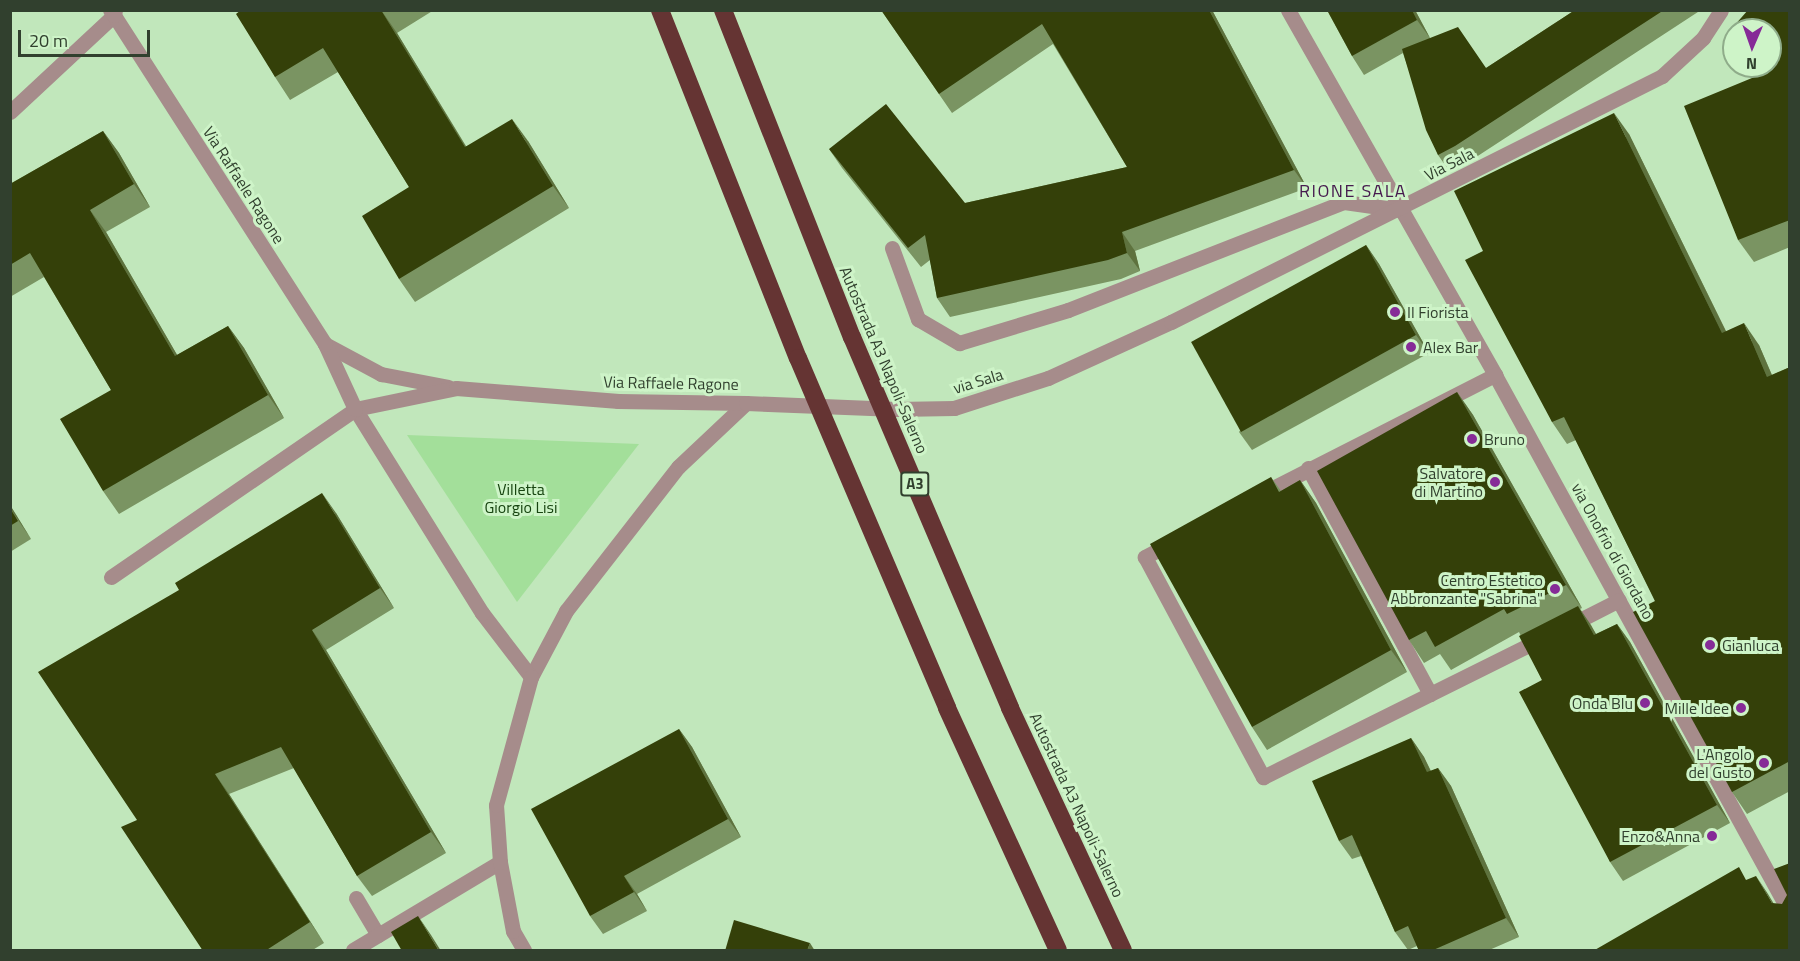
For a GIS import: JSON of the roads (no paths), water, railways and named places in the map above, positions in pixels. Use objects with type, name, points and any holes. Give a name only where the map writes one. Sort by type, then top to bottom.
[{"type":"highway","points":[[660,10],[798,358],[947,708],[1058,951]]},
{"type":"highway","name":"Autostrada A3 Napoli-Salerno","points":[[723,10],[852,337],[959,588],[1123,951]]},
{"type":"street","name":"via Onofrio di Giordano","points":[[1288,10],[1495,375],[1790,913]]},
{"type":"street","name":"Via Sala","points":[[1171,322],[1400,210],[1662,76],[1703,38],[1721,10]]},
{"type":"street","points":[[10,112],[113,12]]},
{"type":"street","name":"Via Raffaele Ragone","points":[[113,12],[325,344],[355,409],[482,613],[531,677]]},
{"type":"street","points":[[892,248],[918,319],[959,344],[1068,310],[1344,202],[1400,210]]},
{"type":"street","name":"via Sala","points":[[746,403],[954,408],[1048,378],[1171,322]]},
{"type":"street","points":[[325,344],[381,374],[456,388]]},
{"type":"street","points":[[1247,501],[1495,375]]},
{"type":"street","name":"Via Raffaele Ragone","points":[[111,577],[355,409],[456,388],[618,401],[746,403]]},
{"type":"street","name":"Via Raffaele Ragone","points":[[524,951],[513,931],[500,862],[496,805],[531,677],[566,611],[678,467],[746,403]]},
{"type":"street","points":[[1308,468],[1430,694]]},
{"type":"street","points":[[1186,535],[1144,557],[1263,777],[1619,600]]},
{"type":"street","points":[[353,951],[500,862]]},
{"type":"street","points":[[356,898],[378,935]]},
{"type":"place","name":"Il Fiorista","points":[[1395,312]]},
{"type":"place","name":"Alex Bar","points":[[1411,347]]},
{"type":"place","name":"Bruno","points":[[1472,439]]},
{"type":"place","name":"Salvatore di Martino","points":[[1495,482]]},
{"type":"place","name":"Centro Estetico Abbronzante \"Sabrina\"","points":[[1555,589]]},
{"type":"place","name":"Gianluca","points":[[1710,645]]},
{"type":"place","name":"Onda Blu","points":[[1645,703]]},
{"type":"place","name":"Mille Idee","points":[[1741,708]]},
{"type":"place","name":"L'Angolo del Gusto","points":[[1764,763]]},
{"type":"place","name":"Enzo&Anna","points":[[1712,836]]},
{"type":"district","name":"RIONE SALA","points":[[1353,191]]},
{"type":"park label","name":"Villetta Giorgio Lisi","points":[[521,498]]}]
